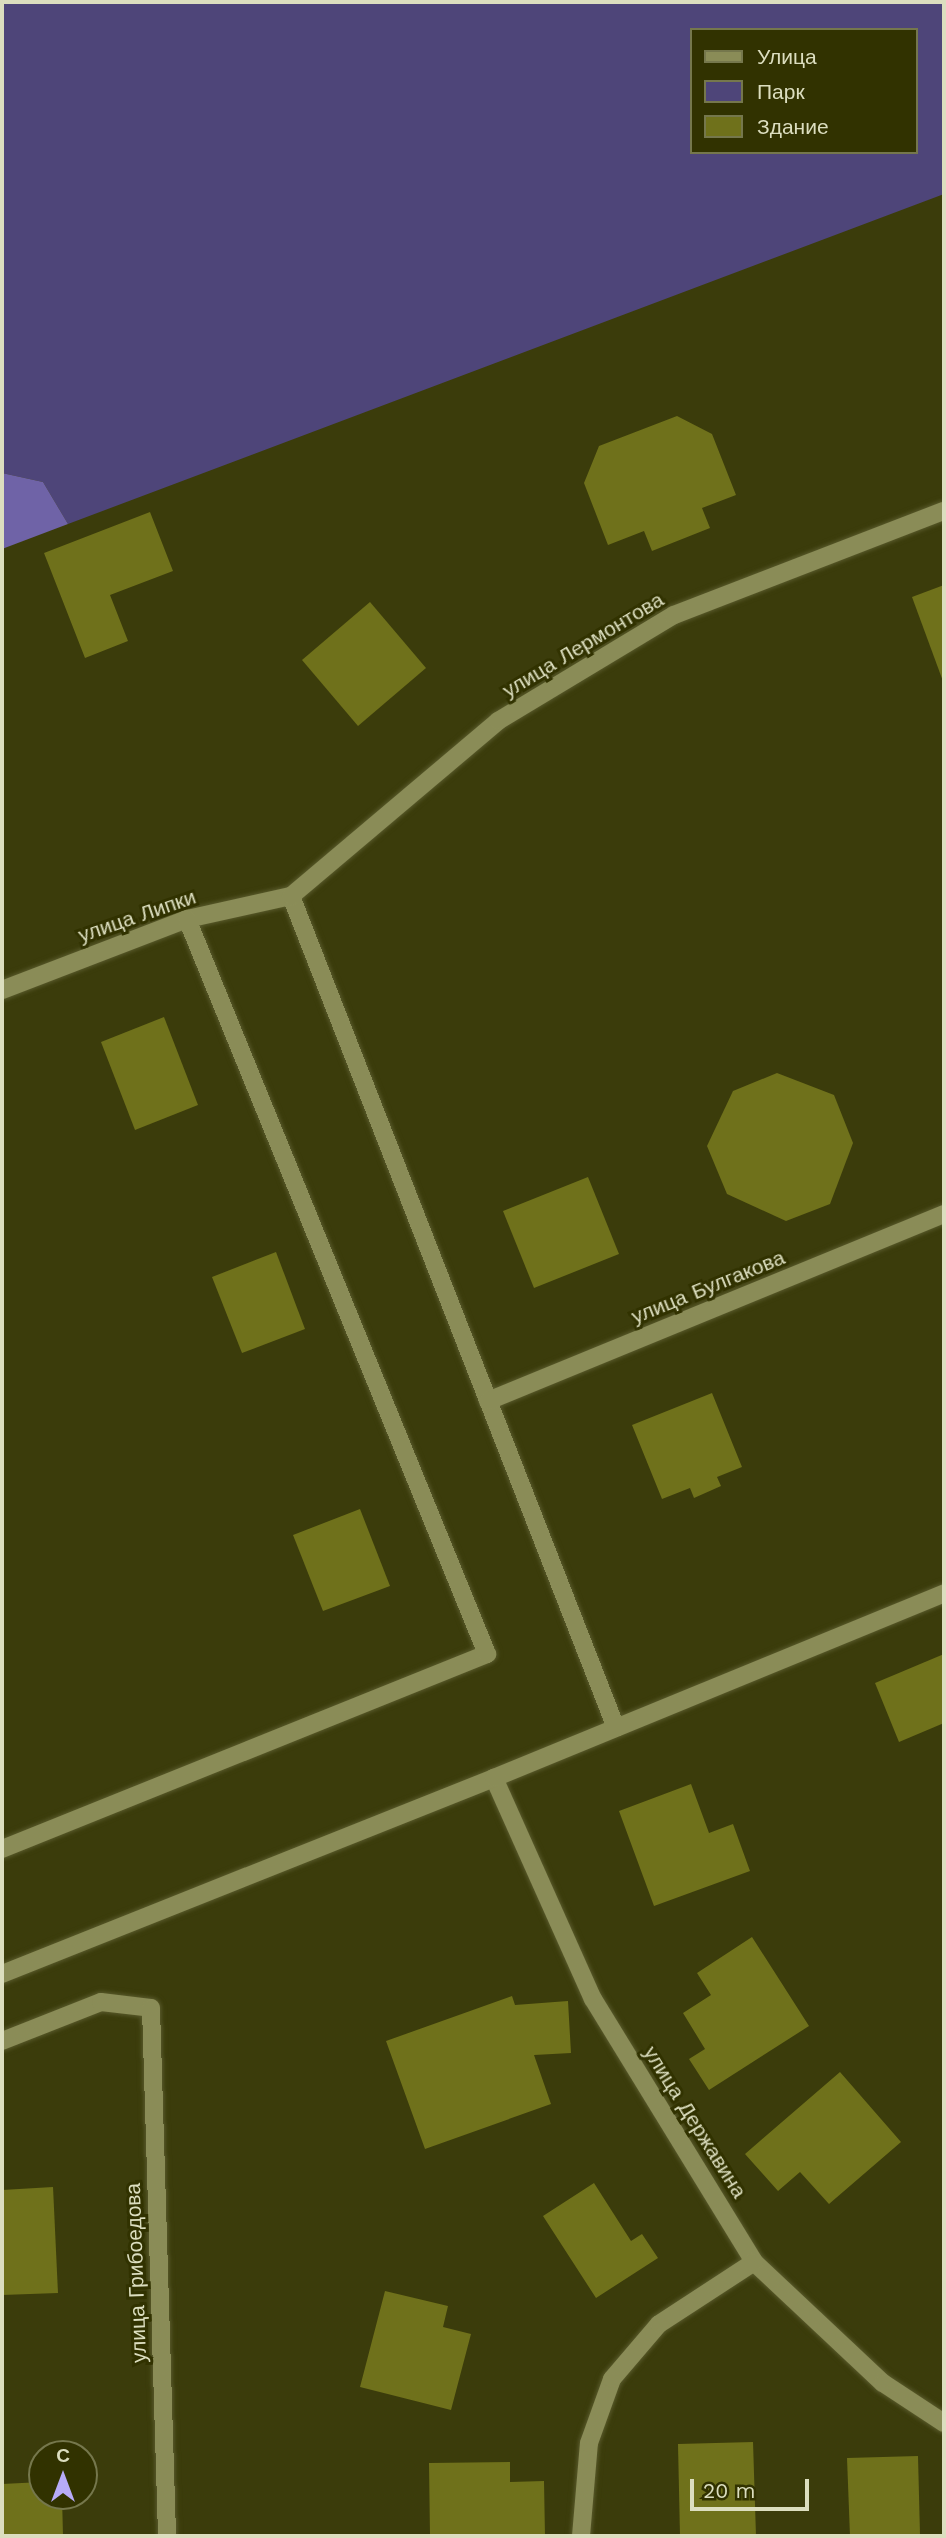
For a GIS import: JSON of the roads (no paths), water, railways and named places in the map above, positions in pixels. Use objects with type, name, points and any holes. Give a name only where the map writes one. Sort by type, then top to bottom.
[{"type":"street","name":"улица Лермонтова","points":[[291,897],[499,721],[674,615],[944,511]]},
{"type":"street","name":"улица Липки","points":[[2,990],[187,919],[291,897]]},
{"type":"street","points":[[291,897],[616,1728]]},
{"type":"street","points":[[2,1849],[487,1654],[187,919]]},
{"type":"street","name":"улица Булгакова","points":[[488,1402],[944,1214]]},
{"type":"street","points":[[2,1974],[494,1778],[944,1593]]},
{"type":"street","name":"улица Державина","points":[[494,1778],[593,1999],[754,2262],[883,2383],[944,2423]]},
{"type":"street","name":"улица Грибоедова","points":[[2,2041],[101,2002],[151,2008],[167,2536]]},
{"type":"street","points":[[581,2536],[589,2443],[612,2379],[659,2324],[754,2262]]}]
